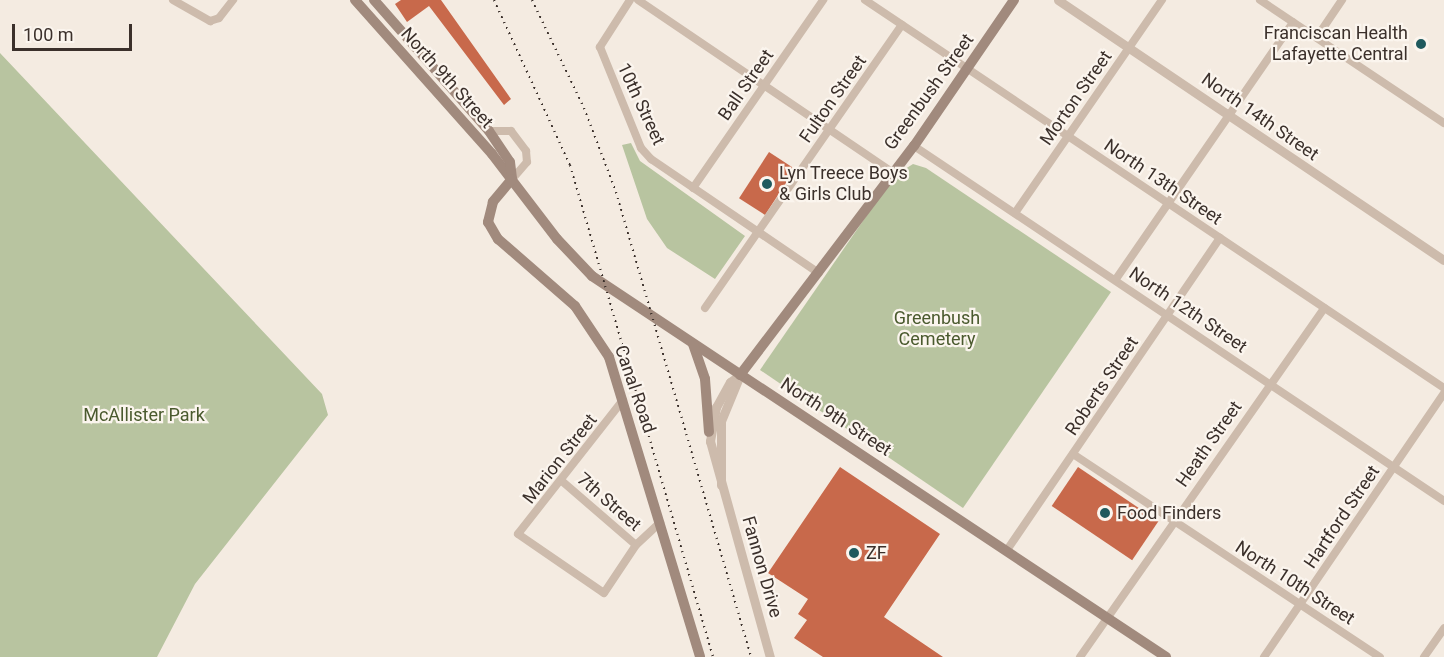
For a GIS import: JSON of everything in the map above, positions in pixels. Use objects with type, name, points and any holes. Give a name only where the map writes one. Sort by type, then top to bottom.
[{"type":"main road","name":"North 9th Street","points":[[355,0],[512,178],[592,276],[1166,657]]},
{"type":"main road","name":"North 9th Street","points":[[374,0],[489,130],[510,162],[512,178]]},
{"type":"main road","name":"Greenbush Street","points":[[740,375],[819,273],[891,171],[914,146],[1014,0]]},
{"type":"main road","name":"Canal Road","points":[[512,178],[488,212],[492,232],[562,292],[589,323],[609,357],[700,657]]},
{"type":"main road","points":[[693,343],[705,379],[710,432]]},
{"type":"street","points":[[173,0],[204,21],[219,18],[233,0]]},
{"type":"street","name":"10th Street","points":[[630,0],[600,47],[641,148],[693,188]]},
{"type":"street","points":[[638,0],[891,171]]},
{"type":"street","name":"Ball Street","points":[[693,188],[823,0]]},
{"type":"street","name":"North 13th Street","points":[[865,0],[1444,387]]},
{"type":"street","name":"North 14th Street","points":[[1058,0],[1444,260]]},
{"type":"street","name":"Morton Street","points":[[1015,213],[1162,0]]},
{"type":"street","points":[[1260,0],[1444,123]]},
{"type":"street","points":[[1317,37],[1342,0]]},
{"type":"street","points":[[1116,279],[1170,204],[1293,22]]},
{"type":"street","name":"Fulton Street","points":[[705,308],[902,25]]},
{"type":"street","points":[[489,130],[511,131],[526,151],[527,162],[512,178]]},
{"type":"street","name":"North 12th Street","points":[[914,146],[1116,279],[1444,501]]},
{"type":"street","points":[[693,188],[819,273]]},
{"type":"street","name":"Roberts Street","points":[[1007,550],[1169,316],[1220,238]]},
{"type":"street","name":"Heath Street","points":[[1080,657],[1324,308]]},
{"type":"street","points":[[710,432],[724,391],[740,375]]},
{"type":"street","name":"Fannon Drive","points":[[722,485],[722,421],[740,375]]},
{"type":"street","name":"Hartford Street","points":[[1264,657],[1444,393]]},
{"type":"street","name":"Marion Street","points":[[623,400],[563,482],[518,534],[604,593],[636,545]]},
{"type":"street","name":"Fannon Drive","points":[[710,432],[722,485],[770,657]]},
{"type":"street","name":"North 10th Street","points":[[1073,454],[1380,657]]},
{"type":"street","name":"7th Street","points":[[563,482],[636,545]]},
{"type":"street","points":[[636,545],[660,523]]},
{"type":"street","points":[[1424,657],[1444,628]]},
{"type":"green space","name":"McAllister Park","points":[[0,53],[322,394],[328,415],[195,584],[157,657],[0,657]]},
{"type":"green space","points":[[631,143],[640,161],[745,236],[715,279],[667,248],[647,219],[622,145]]},
{"type":"green space","name":"Greenbush Cemetery","points":[[913,164],[926,168],[1111,292],[963,508],[760,370],[894,176]]},
{"type":"building","points":[[401,0],[441,0],[511,99],[504,105],[429,6],[407,22],[395,4]]},
{"type":"building","name":"Lyn Treece Boys & Girls Club","points":[[769,152],[795,169],[765,215],[739,198]]},
{"type":"building","name":"ZF","points":[[840,467],[940,534],[884,617],[943,657],[823,657],[794,638],[807,620],[798,614],[808,599],[768,573]]},
{"type":"building","name":"Food Finders","points":[[1078,467],[1158,521],[1132,560],[1052,506]]},
{"type":"railway","points":[[494,0],[570,165],[713,657]]},
{"type":"railway","points":[[532,0],[584,108],[616,192],[751,657]]},
{"type":"place","name":"Franciscan Health Lafayette Central","points":[[1421,44]]},
{"type":"place","name":"Lyn Treece Boys & Girls Club","points":[[767,184]]},
{"type":"place","name":"Food Finders","points":[[1105,513]]},
{"type":"place","name":"ZF","points":[[854,553]]}]
